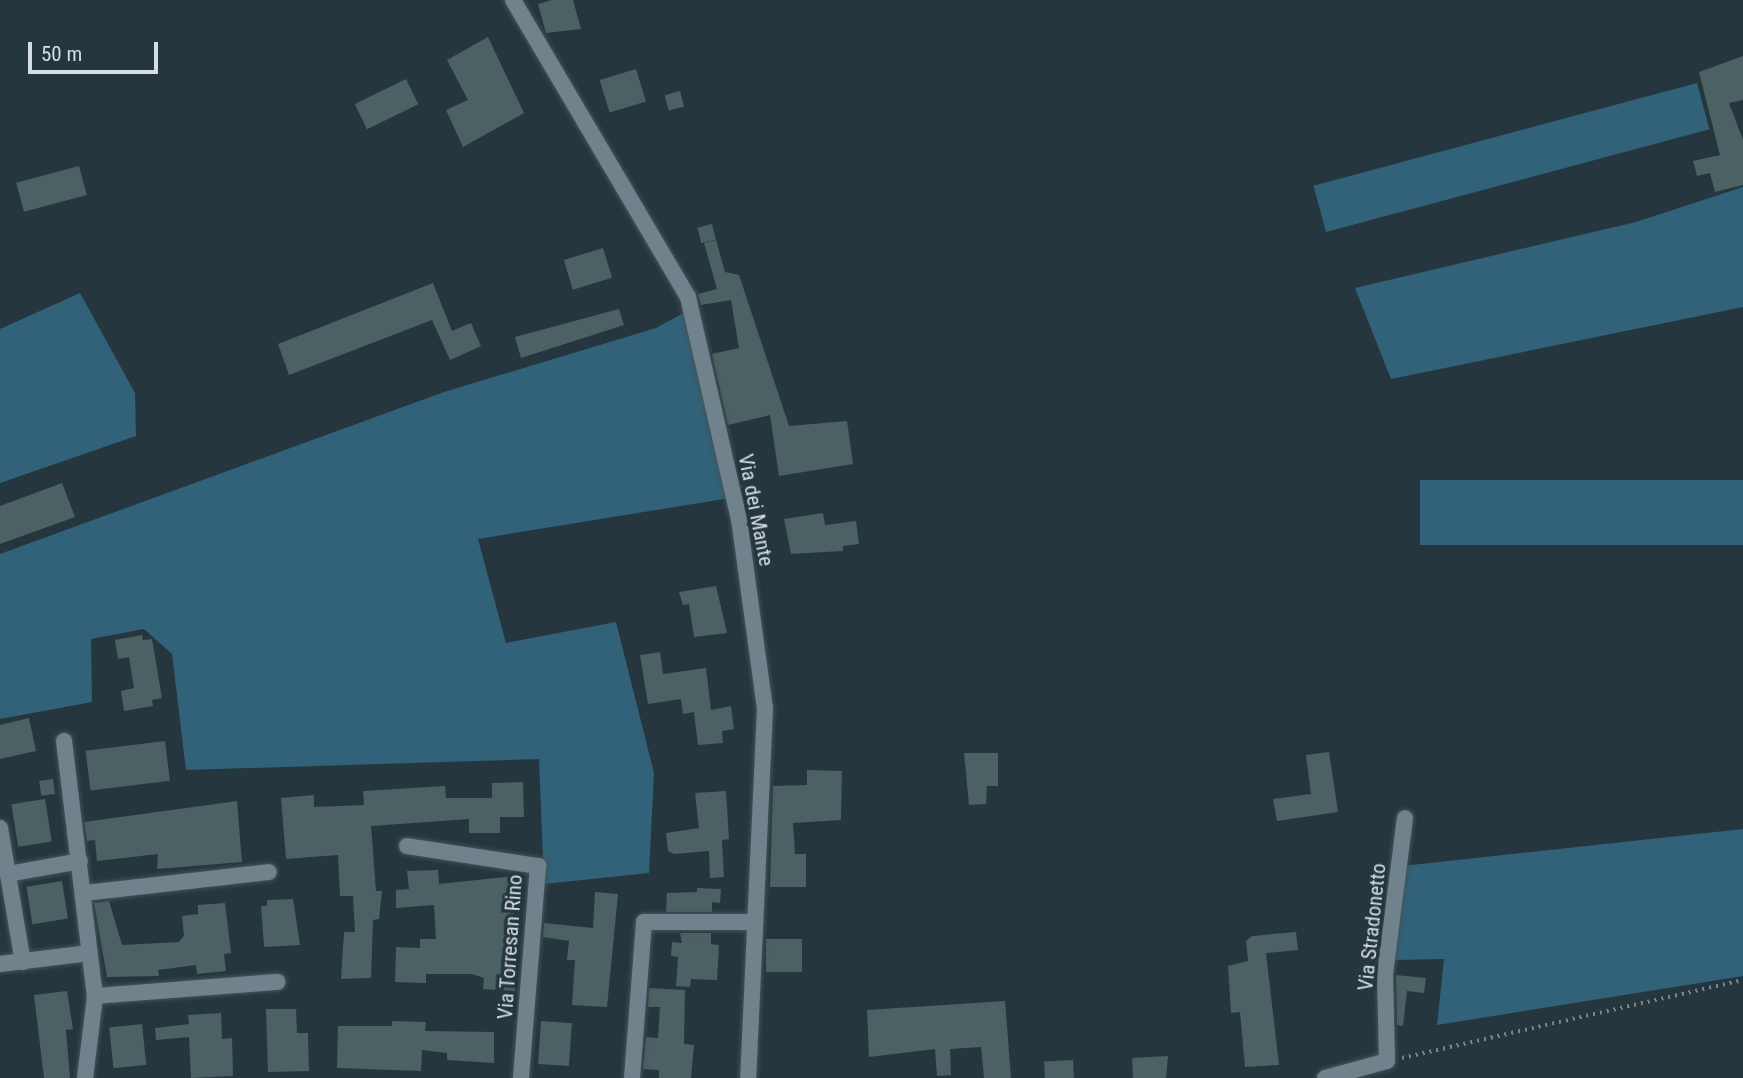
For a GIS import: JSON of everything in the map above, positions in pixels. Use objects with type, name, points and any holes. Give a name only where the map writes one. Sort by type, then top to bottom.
[{"type":"street","name":"Via dei Mante","points":[[513,0],[688,297],[739,519],[765,708],[748,1078]]},
{"type":"street","points":[[64,741],[85,893],[95,996],[85,1078]]},
{"type":"street","name":"Via Stradonetto","points":[[1387,1061],[1385,974],[1405,818]]},
{"type":"street","points":[[0,828],[23,961]]},
{"type":"street","name":"Via Torresan Rino","points":[[407,846],[538,866],[521,1078]]},
{"type":"street","points":[[8,874],[80,861]]},
{"type":"street","points":[[85,893],[269,872]]},
{"type":"street","points":[[632,1078],[644,922],[755,922]]},
{"type":"street","points":[[0,964],[89,953]]},
{"type":"street","points":[[95,996],[277,982]]},
{"type":"street","points":[[1325,1078],[1387,1061]]},
{"type":"path","points":[[1387,1061],[1743,980]]},
{"type":"shaded area","points":[[1697,83],[1709,129],[1326,232],[1314,186]]},
{"type":"shaded area","points":[[1743,187],[1743,307],[1391,379],[1355,288],[1636,222]]},
{"type":"shaded area","points":[[80,293],[135,393],[136,436],[0,483],[0,329]]},
{"type":"shaded area","points":[[689,310],[736,497],[478,539],[506,643],[616,622],[654,773],[649,873],[544,884],[539,759],[186,770],[172,654],[144,629],[91,639],[92,702],[0,719],[0,554],[444,392],[656,328]]},
{"type":"shaded area","points":[[1420,480],[1743,480],[1743,545],[1420,545]]},
{"type":"shaded area","points":[[1743,829],[1743,976],[1437,1025],[1444,959],[1392,960],[1402,866]]},
{"type":"building","points":[[552,0],[573,0],[581,29],[546,33],[538,4]]},
{"type":"building","points":[[488,37],[524,113],[463,147],[446,110],[468,100],[447,60]]},
{"type":"building","points":[[1743,56],[1743,100],[1729,103],[1743,140],[1743,185],[1715,192],[1710,173],[1697,176],[1693,161],[1720,155],[1699,72]]},
{"type":"building","points":[[636,69],[646,102],[610,113],[600,80]]},
{"type":"building","points":[[406,79],[418,104],[367,129],[355,104]]},
{"type":"building","points":[[680,91],[684,106],[669,111],[665,95]]},
{"type":"building","points":[[79,166],[87,195],[24,212],[16,183]]},
{"type":"building","points":[[712,224],[716,240],[701,243],[697,228]]},
{"type":"building","points":[[716,240],[725,272],[739,275],[789,426],[847,421],[853,464],[779,476],[770,415],[728,425],[712,354],[739,348],[731,300],[701,305],[698,294],[717,289],[704,243]]},
{"type":"building","points":[[603,248],[612,278],[573,290],[564,260]]},
{"type":"building","points":[[433,283],[452,331],[471,323],[481,346],[450,360],[432,320],[289,375],[278,344]]},
{"type":"building","points":[[619,309],[624,325],[521,358],[515,337]]},
{"type":"building","points":[[62,483],[75,517],[0,544],[0,506]]},
{"type":"building","points":[[823,513],[825,525],[856,521],[859,544],[843,546],[843,551],[791,554],[784,519]]},
{"type":"building","points":[[716,586],[727,633],[694,637],[689,604],[683,605],[679,592]]},
{"type":"building","points":[[142,635],[143,640],[152,639],[162,698],[152,700],[153,706],[124,711],[121,691],[134,688],[129,657],[118,659],[115,640]]},
{"type":"building","points":[[660,652],[663,674],[706,668],[711,710],[731,706],[734,729],[722,731],[723,743],[698,745],[694,712],[683,714],[681,699],[648,704],[640,655]]},
{"type":"building","points":[[29,718],[36,751],[0,759],[0,725]]},
{"type":"building","points":[[165,741],[170,781],[90,790],[86,751]]},
{"type":"building","points":[[1329,752],[1338,812],[1277,821],[1273,799],[1311,794],[1306,755]]},
{"type":"building","points":[[964,753],[998,753],[998,786],[987,786],[986,804],[969,805]]},
{"type":"building","points":[[807,770],[842,771],[841,820],[793,823],[795,854],[806,854],[806,887],[770,887],[773,786],[807,785]]},
{"type":"building","points":[[53,779],[55,794],[41,796],[39,781]]},
{"type":"building","points":[[523,782],[524,817],[500,817],[500,833],[469,833],[469,819],[371,826],[376,891],[382,891],[379,919],[373,920],[371,978],[341,979],[344,932],[355,932],[353,896],[340,896],[338,855],[286,859],[281,798],[314,795],[314,807],[364,805],[363,791],[445,786],[446,798],[492,798],[492,783]]},
{"type":"building","points":[[726,791],[729,839],[722,840],[724,877],[710,878],[709,851],[674,854],[668,851],[666,833],[699,828],[695,793]]},
{"type":"building","points":[[45,799],[52,841],[18,847],[11,804]]},
{"type":"building","points":[[237,801],[242,862],[157,869],[158,854],[97,861],[95,840],[87,841],[84,822]]},
{"type":"building","points":[[438,870],[439,884],[514,876],[515,991],[483,989],[484,978],[472,974],[426,974],[426,983],[395,982],[396,947],[420,948],[420,939],[436,939],[434,905],[396,908],[396,890],[409,889],[407,871]]},
{"type":"building","points":[[62,881],[68,919],[32,924],[26,887]]},
{"type":"building","points":[[697,888],[721,889],[720,903],[712,902],[712,912],[666,912],[667,893],[697,892]]},
{"type":"building","points":[[595,892],[618,894],[607,1007],[572,1005],[575,960],[567,960],[569,941],[543,937],[544,923],[593,928]]},
{"type":"building","points":[[293,899],[300,945],[264,947],[261,906],[267,906],[267,900]]},
{"type":"building","points":[[109,901],[122,945],[179,942],[184,936],[182,916],[198,914],[198,905],[225,903],[231,953],[224,954],[226,971],[197,974],[196,965],[158,970],[159,976],[107,977],[94,903]]},
{"type":"building","points":[[1296,932],[1298,950],[1266,953],[1279,1065],[1245,1067],[1240,1012],[1231,1013],[1228,966],[1248,961],[1246,941],[1252,936]]},
{"type":"building","points":[[680,933],[711,933],[711,944],[719,945],[717,980],[691,979],[690,987],[676,986],[678,957],[671,956],[672,942],[682,943]]},
{"type":"building","points":[[766,939],[802,939],[802,972],[766,972]]},
{"type":"building","points":[[1396,975],[1426,978],[1424,993],[1407,991],[1403,1026],[1397,1025]]},
{"type":"building","points":[[649,988],[685,990],[684,1044],[694,1045],[691,1078],[659,1078],[659,1070],[643,1069],[646,1037],[658,1038],[660,1007],[648,1007]]},
{"type":"building","points":[[67,991],[73,1029],[66,1030],[70,1078],[44,1078],[34,995]]},
{"type":"building","points":[[1005,1001],[1011,1078],[984,1078],[981,1047],[950,1049],[951,1075],[937,1076],[935,1049],[869,1057],[867,1010]]},
{"type":"building","points":[[266,1009],[296,1009],[297,1033],[308,1033],[309,1071],[268,1072]]},
{"type":"building","points":[[221,1013],[222,1039],[232,1038],[233,1076],[191,1078],[189,1037],[156,1040],[155,1028],[189,1024],[188,1015]]},
{"type":"building","points":[[392,1021],[426,1022],[425,1031],[494,1032],[494,1063],[447,1060],[447,1053],[422,1050],[421,1071],[337,1068],[338,1026],[392,1026]]},
{"type":"building","points":[[541,1021],[572,1023],[569,1066],[538,1064]]},
{"type":"building","points":[[142,1024],[146,1065],[113,1068],[109,1027]]},
{"type":"building","points":[[1168,1056],[1166,1078],[1133,1078],[1132,1058]]},
{"type":"building","points":[[1073,1060],[1074,1078],[1045,1078],[1044,1062]]}]
